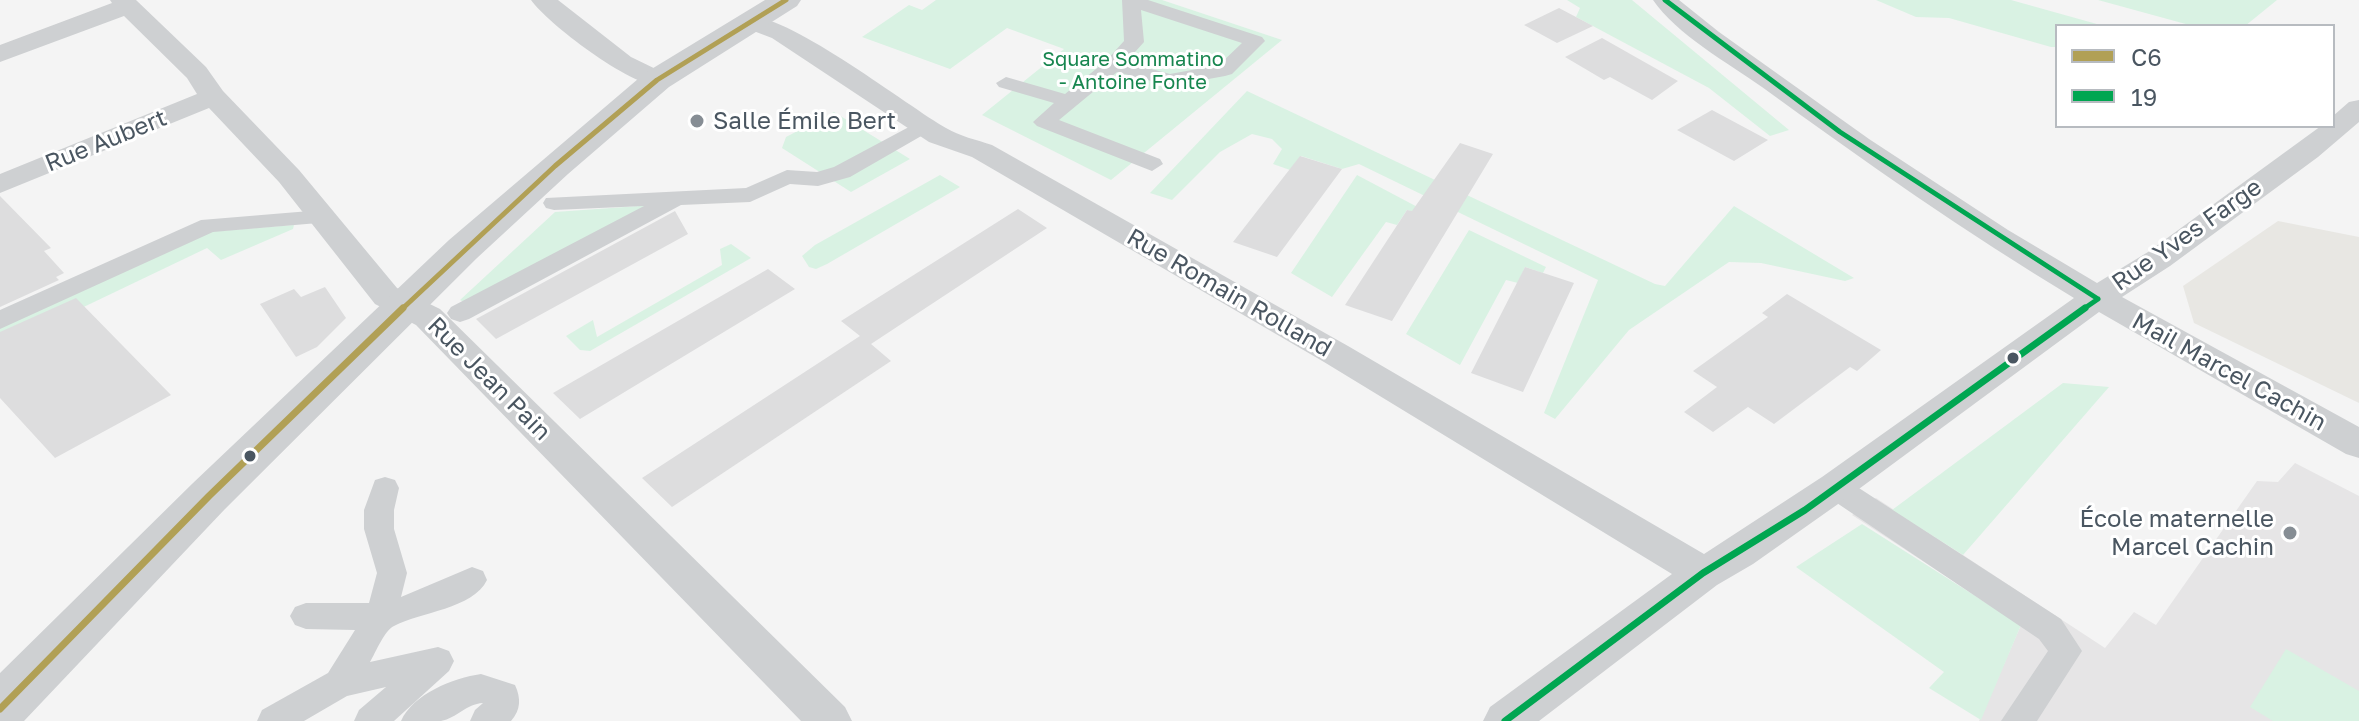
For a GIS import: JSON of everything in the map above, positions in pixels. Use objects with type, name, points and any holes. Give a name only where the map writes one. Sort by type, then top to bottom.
[{"type":"street","points":[[543,0],[622,63],[657,80]]},
{"type":"street","points":[[0,709],[198,506],[403,304],[555,166],[657,80],[786,0]]},
{"type":"street","points":[[1113,65],[1170,80],[1225,70],[1255,41],[1131,0],[1134,42],[1113,65],[1044,122],[1152,164]]},
{"type":"street","name":"Mail Marcel Cachin","points":[[1665,0],[1840,132],[2098,299],[2359,444]]},
{"type":"street","points":[[0,54],[124,3]]},
{"type":"street","name":"Rue Jean Pain","points":[[124,3],[197,73],[213,97],[289,176],[386,296],[428,317],[830,721]]},
{"type":"street","name":"Rue Romain Rolland","points":[[752,22],[781,33],[939,136],[982,151],[1121,230],[1535,471],[1703,573]]},
{"type":"street","points":[[1006,83],[1069,101]]},
{"type":"street","name":"Rue Aubert","points":[[0,184],[213,97]]},
{"type":"street","name":"Rue Yves Farge","points":[[1505,721],[1703,573],[1739,553],[1835,487],[2034,341],[2143,266],[2159,259],[2308,151],[2359,108]]},
{"type":"street","points":[[554,203],[750,195],[787,177],[818,179],[842,172],[922,126]]},
{"type":"street","points":[[460,313],[679,198]]},
{"type":"street","points":[[0,320],[209,225],[322,217]]},
{"type":"street","points":[[1835,487],[2050,629],[2066,651],[2018,721]]},
{"type":"street","points":[[274,721],[303,711],[340,683],[381,616],[392,573],[379,529],[379,510],[385,488]]},
{"type":"street","points":[[306,616],[346,618],[400,614],[472,580]]},
{"type":"street","points":[[340,683],[438,661],[371,721]]},
{"type":"street","points":[[418,721],[469,689],[492,687],[503,695],[502,708],[487,721]]},
{"type":"shaded area","points":[[2278,221],[2359,237],[2359,403],[2194,323],[2183,286]]},
{"type":"shaded area","points":[[2295,463],[2359,496],[2359,721],[1979,721],[2021,625],[1852,515],[1876,498],[2105,648],[2134,612],[2156,625],[2257,481],[2278,482]]},
{"type":"green space","name":"Square Sommatino - Antoine Fonte","points":[[936,0],[1162,0],[1282,40],[1111,180],[982,115],[1064,49],[1007,28],[950,69],[862,37],[909,5],[922,10]]},
{"type":"green space","points":[[1567,0],[1632,0],[1789,130],[1770,136],[1709,88],[1576,17],[1580,8]]},
{"type":"green space","points":[[1876,0],[2011,0],[2097,24],[2055,24],[2055,47],[2051,47],[1949,18],[1916,17]]},
{"type":"green space","points":[[2098,0],[2277,0],[2247,24],[2186,24]]},
{"type":"green space","points":[[1247,91],[1655,284],[1665,286],[1734,206],[1854,278],[1845,281],[1761,263],[1729,262],[1629,330],[1555,419],[1544,413],[1598,280],[1359,164],[1342,169],[1301,156],[1290,170],[1273,164],[1282,149],[1272,139],[1252,134],[1220,152],[1172,200],[1150,193]]},
{"type":"green space","points":[[834,112],[910,159],[851,192],[782,148],[786,137]]},
{"type":"green space","points":[[940,175],[960,187],[827,264],[816,269],[809,267],[802,256],[815,245]]},
{"type":"green space","points":[[1357,175],[1442,220],[1407,210],[1397,225],[1386,222],[1332,297],[1291,273]]},
{"type":"green space","points":[[653,205],[464,302],[460,300],[555,212]]},
{"type":"green space","points":[[294,225],[293,229],[221,260],[207,248],[0,347],[0,328],[205,232]]},
{"type":"green space","points":[[1469,230],[1546,267],[1543,273],[1525,267],[1518,283],[1506,280],[1460,365],[1406,334]]},
{"type":"green space","points":[[731,244],[751,258],[590,351],[580,350],[566,336],[593,320],[597,337],[722,265],[720,249]]},
{"type":"green space","points":[[2063,383],[2109,387],[1963,555],[1892,510]]},
{"type":"green space","points":[[1862,524],[2021,625],[1981,720],[1929,688],[1944,672],[1796,567]]},
{"type":"green space","points":[[2286,649],[2359,691],[2359,721],[2273,721],[2250,707]]},
{"type":"building","points":[[1559,8],[1593,26],[1557,43],[1524,25]]},
{"type":"building","points":[[1602,38],[1678,81],[1652,100],[1610,77],[1604,80],[1565,57]]},
{"type":"building","points":[[1712,110],[1768,140],[1734,161],[1677,130]]},
{"type":"building","points":[[1460,143],[1493,154],[1392,321],[1345,305],[1407,210],[1412,211]]},
{"type":"building","points":[[1300,156],[1342,169],[1277,257],[1233,242]]},
{"type":"building","points":[[0,196],[51,248],[44,251],[64,273],[56,277],[59,280],[0,307]]},
{"type":"building","points":[[1018,209],[1047,228],[871,344],[891,361],[672,507],[642,478],[860,336],[841,321]]},
{"type":"building","points":[[675,211],[688,234],[496,339],[476,319]]},
{"type":"building","points":[[1525,267],[1574,283],[1523,392],[1471,373]]},
{"type":"building","points":[[768,269],[795,289],[580,419],[553,393]]},
{"type":"building","points":[[325,287],[346,318],[317,347],[296,357],[260,304],[294,289],[301,297]]},
{"type":"building","points":[[1787,294],[1881,350],[1857,371],[1850,367],[1774,424],[1748,407],[1713,432],[1684,412],[1717,387],[1693,371],[1768,317],[1762,313]]},
{"type":"building","points":[[76,298],[171,395],[55,458],[0,398],[0,332]]},
{"type":"transit line","name":"C6","points":[[0,709],[209,496],[463,249],[555,166],[657,80],[786,0]]},
{"type":"transit line","name":"19","points":[[1665,0],[1840,132],[2098,299]]},
{"type":"transit line","name":"19","points":[[1505,721],[1703,573],[1805,510],[2098,299]]},
{"type":"place","name":"Salle Émile Bert","points":[[697,121]]},
{"type":"place","name":"École maternelle Marcel Cachin","points":[[2290,533]]}]
